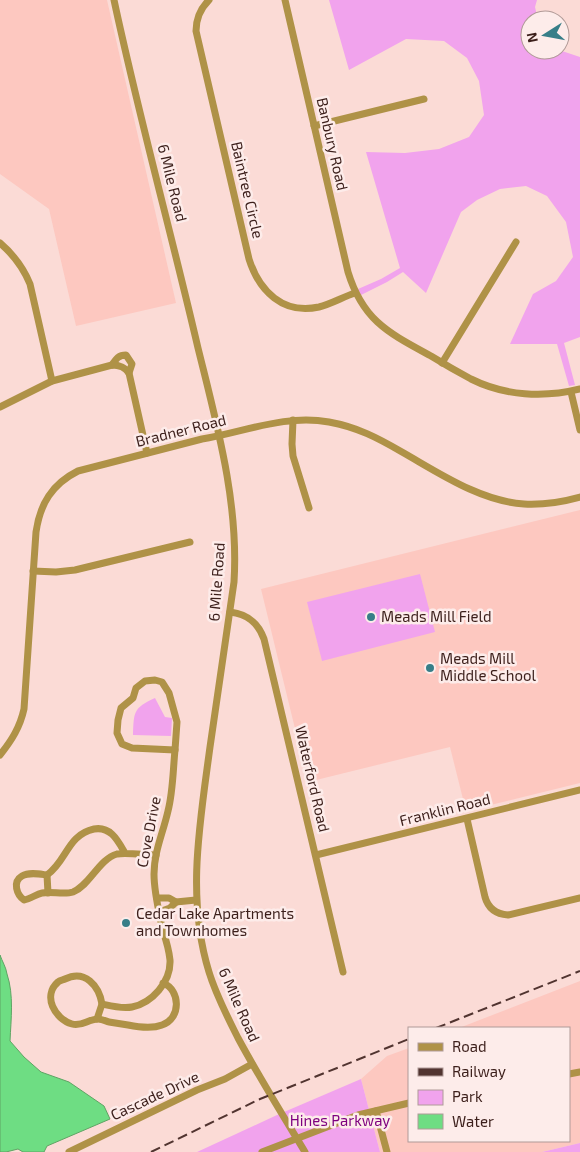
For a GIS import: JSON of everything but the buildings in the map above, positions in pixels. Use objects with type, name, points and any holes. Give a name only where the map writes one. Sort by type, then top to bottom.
[{"type":"street","name":"6 Mile Road","points":[[114,0],[219,436],[230,494],[235,547],[234,582],[202,803],[198,845],[196,900],[199,926],[208,971],[223,1009],[252,1064],[305,1152]]},
{"type":"street","name":"Baintree Circle","points":[[209,0],[198,17],[196,26],[197,37],[249,259],[255,276],[271,296],[285,304],[299,307],[312,308],[355,292]]},
{"type":"street","name":"Banbury Road","points":[[285,0],[348,272],[355,292],[366,311],[384,329],[395,336],[478,382],[504,391],[521,394],[539,395],[580,390]]},
{"type":"street","points":[[314,126],[424,99]]},
{"type":"street","points":[[442,362],[516,242]]},
{"type":"street","points":[[0,243],[18,260],[30,284],[52,381]]},
{"type":"street","points":[[112,365],[117,357],[126,355],[132,364],[128,373]]},
{"type":"street","points":[[0,407],[52,381],[112,365],[121,366],[128,373],[147,453]]},
{"type":"street","points":[[570,392],[580,430]]},
{"type":"street","points":[[293,420],[293,456],[309,508]]},
{"type":"street","name":"Bradner Road","points":[[0,755],[18,730],[24,709],[38,520],[46,500],[55,487],[78,471],[269,423],[310,420],[328,421],[361,430],[472,490],[500,500],[523,504],[538,504],[557,503],[580,497]]},
{"type":"street","points":[[33,571],[56,572],[75,570],[190,542]]},
{"type":"street","name":"Waterford Road","points":[[230,612],[244,615],[253,620],[264,639],[343,972]]},
{"type":"street","name":"Cove Drive","points":[[163,983],[169,971],[170,962],[159,912],[154,874],[156,855],[169,809],[175,750],[177,722],[169,693],[162,682],[155,680],[146,681],[136,688],[133,698],[121,708],[117,733],[119,738],[122,744],[132,748],[175,750]]},
{"type":"street","name":"Franklin Road","points":[[316,855],[580,790]]},
{"type":"street","points":[[467,819],[484,897],[487,904],[495,911],[508,915],[580,898]]},
{"type":"street","points":[[47,875],[57,866],[77,837],[86,831],[98,828],[105,829],[115,835],[125,853]]},
{"type":"street","points":[[47,875],[34,873],[20,878],[17,885],[19,897],[24,900],[42,893],[72,892],[94,874],[104,861],[117,854],[156,855]]},
{"type":"street","points":[[47,875],[48,893]]},
{"type":"street","points":[[157,898],[169,898],[176,902],[196,900]]},
{"type":"street","points":[[159,912],[170,908],[176,902]]},
{"type":"street","points":[[97,1019],[102,1004],[96,987],[89,980],[79,976],[69,977],[58,982],[52,990],[50,998],[54,1011],[63,1020],[73,1025],[97,1019],[146,1027],[163,1025],[172,1019],[177,1009],[175,994],[172,989],[163,983],[155,995],[142,1004],[118,1008],[102,1004]]},
{"type":"street","name":"Cascade Drive","points":[[69,1152],[197,1090],[225,1079],[252,1064]]},
{"type":"street","points":[[262,1152],[358,1114],[408,1104]]},
{"type":"street","points":[[376,1111],[387,1152]]},
{"type":"shaded area","points":[[0,0],[107,0],[176,303],[76,326],[49,209],[0,174]]},
{"type":"shaded area","name":"Meads Mill Middle School","points":[[580,510],[580,783],[466,811],[450,747],[308,782],[261,589]]},
{"type":"shaded area","points":[[580,981],[580,1143],[542,1152],[380,1152],[361,1079],[387,1056],[408,1048],[408,1142],[570,1142],[570,1027],[462,1027]]},
{"type":"green space","points":[[329,0],[537,0],[536,10],[520,10],[520,60],[570,60],[570,54],[580,57],[580,337],[564,343],[575,385],[569,386],[557,344],[510,344],[533,294],[556,281],[573,257],[566,222],[547,196],[526,186],[500,189],[477,200],[461,212],[426,293],[403,272],[361,295],[358,289],[400,268],[366,152],[405,153],[439,149],[469,137],[484,115],[479,81],[467,58],[444,41],[406,39],[349,70]]},
{"type":"green space","name":"Meads Mill Field","points":[[420,574],[435,632],[322,661],[307,602]]},
{"type":"green space","points":[[155,698],[165,717],[172,718],[171,736],[133,735],[136,712],[142,705]]},
{"type":"green space","name":"Hines Parkway","points":[[361,1079],[380,1152],[197,1152],[277,1115]]},
{"type":"green space","points":[[580,1143],[580,1152],[542,1152]]},
{"type":"water","points":[[0,955],[6,969],[11,990],[10,1041],[41,1072],[69,1082],[104,1106],[110,1119],[47,1146],[44,1152],[23,1152],[18,1149],[0,1152]]},
{"type":"railway","points":[[439,1027],[580,971]]},
{"type":"railway","points":[[151,1152],[260,1099],[408,1039]]},
{"type":"place","name":"Meads Mill Field","points":[[371,617]]},
{"type":"place","name":"Meads Mill Middle School","points":[[430,668]]},
{"type":"place","name":"Cedar Lake Apartments and Townhomes","points":[[126,923]]}]
